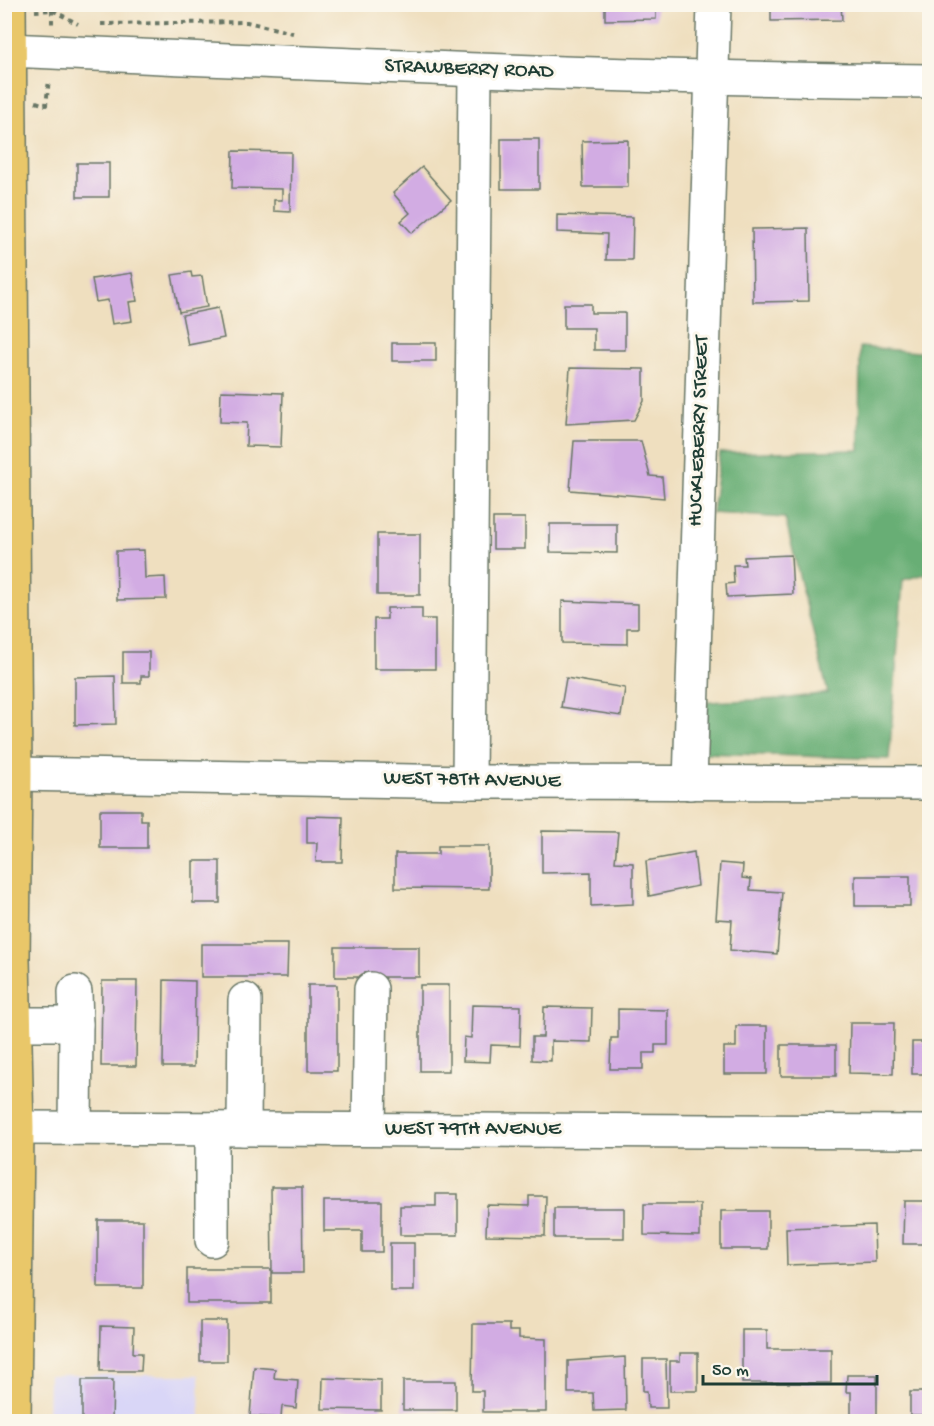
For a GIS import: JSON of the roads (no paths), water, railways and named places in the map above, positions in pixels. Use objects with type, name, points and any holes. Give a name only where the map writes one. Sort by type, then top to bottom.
[{"type":"main road","points":[[9,4],[15,774],[9,959],[14,1024],[16,1128],[14,1422]]},
{"type":"street","name":"HUCKLEBERRY STREET","points":[[690,783],[714,4]]},
{"type":"street","name":"STRAWBERRY ROAD","points":[[9,50],[711,79],[930,81]]},
{"type":"street","points":[[469,782],[475,71]]},
{"type":"street","name":"WEST 78TH AVENUE","points":[[15,774],[469,782],[930,783]]},
{"type":"street","points":[[369,1129],[371,989]]},
{"type":"street","points":[[75,992],[75,1128]]},
{"type":"street","points":[[244,1129],[245,1000]]},
{"type":"street","points":[[14,1024],[76,1024]]},
{"type":"street","name":"WEST 79TH AVENUE","points":[[16,1128],[930,1132]]},
{"type":"street","points":[[212,1129],[212,1240]]}]
